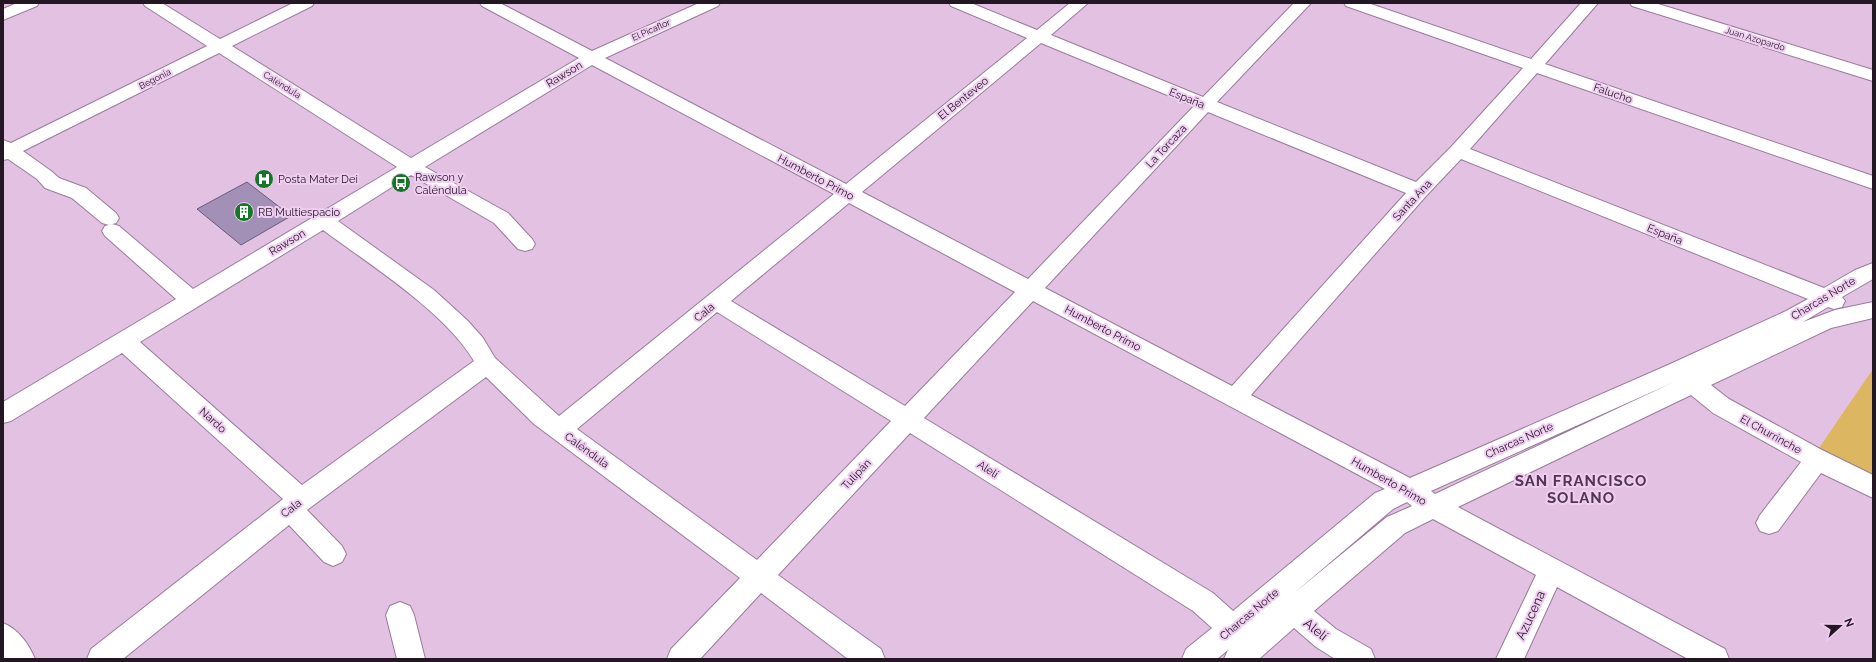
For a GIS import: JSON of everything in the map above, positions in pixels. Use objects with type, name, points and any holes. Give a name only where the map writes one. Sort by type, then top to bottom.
[{"type":"street","points":[[3,15],[31,3]]},
{"type":"street","name":"Caléndula","points":[[151,3],[442,186],[501,218],[525,244]]},
{"type":"street","name":"Begonia","points":[[5,151],[306,3]]},
{"type":"street","name":"Humberto Primo","points":[[488,3],[1408,489],[1434,507],[1715,659]]},
{"type":"street","name":"El Picaflor","points":[[591,58],[614,46],[712,3]]},
{"type":"street","name":"España","points":[[957,3],[1419,191]]},
{"type":"street","name":"El Benteveo","points":[[847,193],[1080,3]]},
{"type":"street","name":"La Torcaza","points":[[1031,290],[1303,3]]},
{"type":"street","name":"Falucho","points":[[1352,3],[1873,183]]},
{"type":"street","name":"Santa Ana","points":[[1235,398],[1419,191],[1458,151],[1590,3]]},
{"type":"street","name":"Juan Azopardo","points":[[1638,3],[1873,76]]},
{"type":"street","name":"Rawson","points":[[3,414],[591,58]]},
{"type":"street","points":[[5,151],[44,175],[52,183],[79,193],[192,300]]},
{"type":"street","name":"España","points":[[1458,151],[1824,297],[1870,313]]},
{"type":"street","name":"Cala","points":[[559,430],[717,302],[847,193]]},
{"type":"street","name":"Caléndula","points":[[323,220],[426,296],[460,327],[475,344],[487,364],[542,417],[871,659]]},
{"type":"street","name":"Charcas Norte","points":[[1196,659],[1233,628],[1284,602],[1396,525],[1434,507],[1684,378],[1811,308],[1824,297],[1850,281],[1873,270]]},
{"type":"street","name":"Tulipán","points":[[681,659],[1031,290]]},
{"type":"street","name":"Alelí","points":[[717,302],[1203,602],[1233,628],[1245,653]]},
{"type":"street","name":"Charcas Norte","points":[[1245,653],[1284,602],[1374,508],[1384,501],[1408,489],[1823,322],[1870,313]]},
{"type":"street","name":"Nardo","points":[[124,340],[295,505],[333,554]]},
{"type":"street","name":"Cala","points":[[101,659],[295,505],[487,364]]},
{"type":"street","name":"El Churrinche","points":[[1684,378],[1721,406],[1817,459],[1873,486]]},
{"type":"street","points":[[1769,523],[1817,459]]},
{"type":"street","name":"Azucena","points":[[1510,659],[1551,571]]},
{"type":"street","name":"Alelí","points":[[1284,602],[1326,638],[1361,659]]},
{"type":"street","points":[[400,615],[411,659]]},
{"type":"street","points":[[3,636],[21,659]]},
{"type":"shaded area","points":[[1873,369],[1873,479],[1817,451]]},
{"type":"building","name":"RB Multiespacio","points":[[247,182],[291,216],[241,245],[197,209]]},
{"type":"place","name":"Posta Mater Dei","points":[[264,179]]},
{"type":"place","name":"Rawson y Caléndula","points":[[401,183]]},
{"type":"place","name":"RB Multiespacio","points":[[244,212]]},
{"type":"district","name":"SAN FRANCISCO SOLANO","points":[[1581,490]]}]
